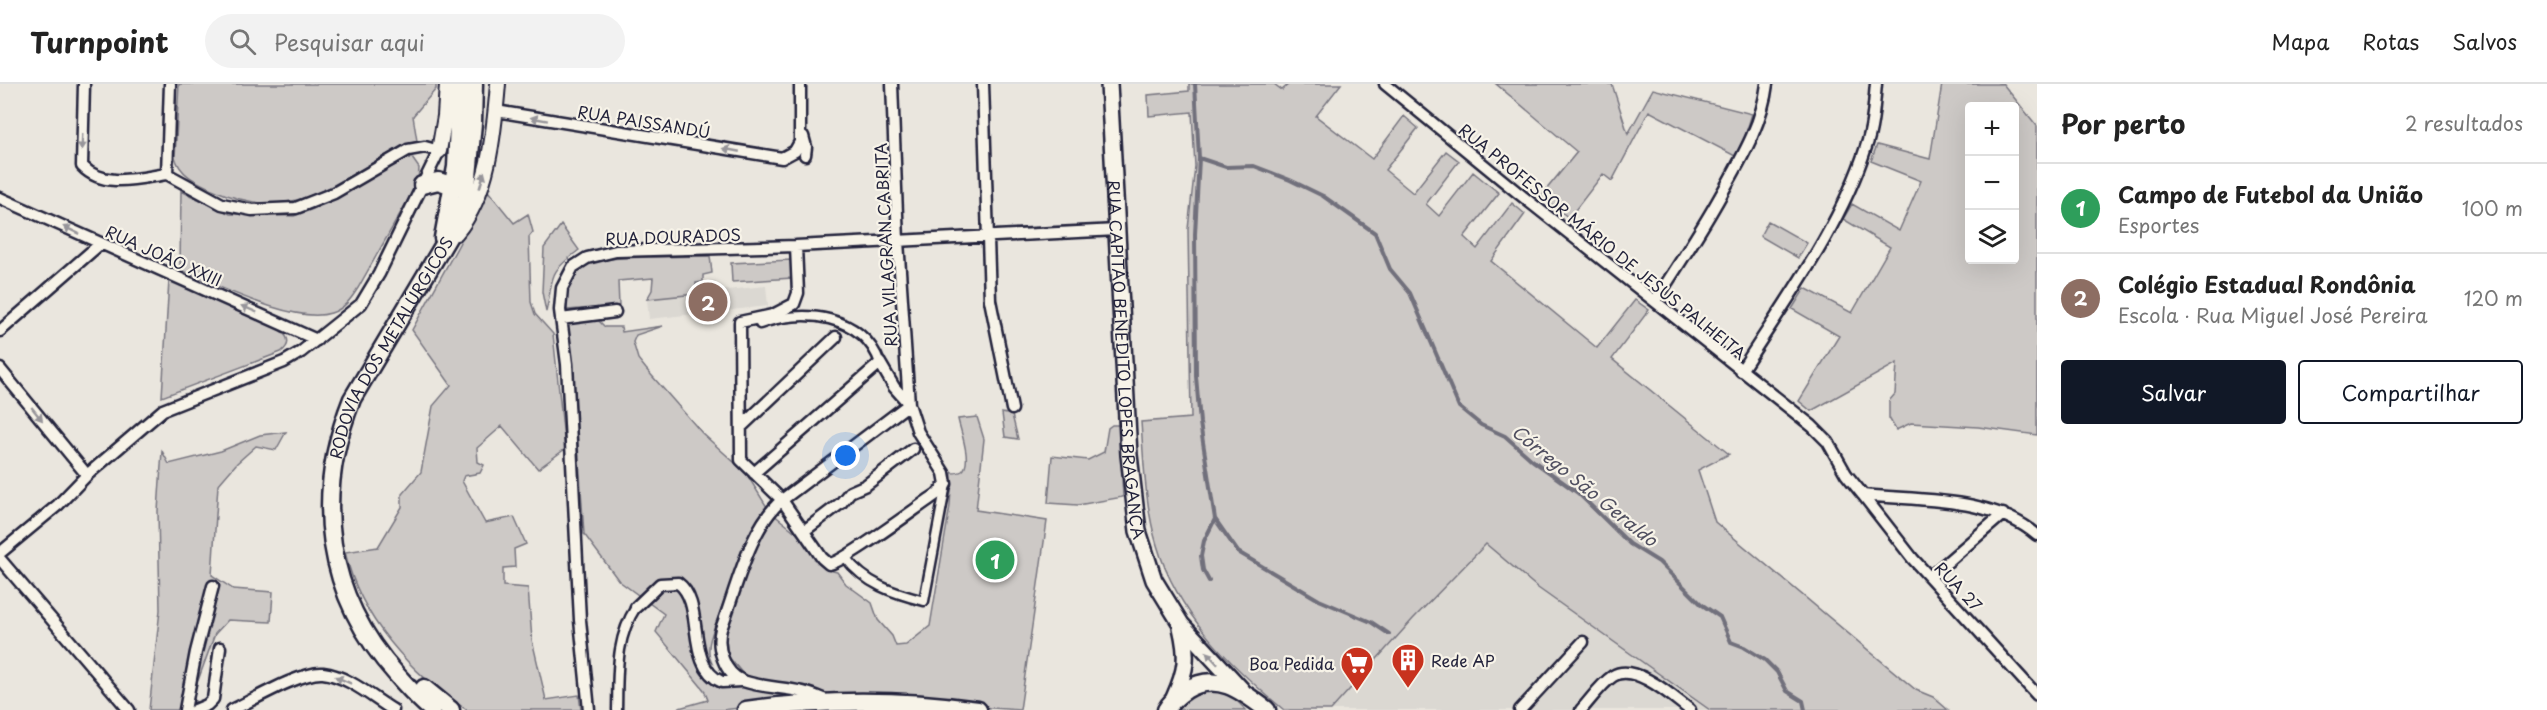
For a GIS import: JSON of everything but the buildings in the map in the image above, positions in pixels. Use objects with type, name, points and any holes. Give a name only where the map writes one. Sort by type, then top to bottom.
[{"type":"main road","points":[[443,248],[443,230],[454,186],[460,84]]},
{"type":"main road","name":"RODOVIA DOS METALÚRGICOS","points":[[432,710],[375,650],[355,612],[341,580],[331,542],[329,490],[334,456],[352,399],[443,248],[466,198],[474,84]]},
{"type":"main road","name":"RUA CAPITÃO BENEDITO LOPES BRAGANÇA","points":[[1108,84],[1129,455],[1140,541],[1154,580],[1181,624],[1244,692],[1267,710]]},
{"type":"main road","points":[[422,185],[438,181],[454,186]]},
{"type":"main road","name":"RODOVIA DOS METALÚRGICOS","points":[[355,612],[425,689],[451,710]]},
{"type":"main road","name":"RUA CAPITÃO BENEDITO LOPES BRAGANÇA","points":[[1167,706],[1183,678],[1186,662],[1181,624]]},
{"type":"main road","name":"RUA CAPITÃO BENEDITO LOPES BRAGANÇA","points":[[1167,706],[1196,684],[1204,682],[1220,682],[1244,692]]},
{"type":"main road","points":[[746,710],[829,702],[902,701],[978,710]]},
{"type":"street","points":[[84,84],[82,166],[90,174],[118,181],[167,174],[222,204],[252,210],[296,208],[334,193],[408,150],[425,147],[439,151]]},
{"type":"street","points":[[167,174],[170,84]]},
{"type":"street","points":[[0,553],[58,505],[87,475],[163,410],[284,362],[302,352],[361,304],[379,274],[439,151],[445,116],[447,84]]},
{"type":"street","points":[[443,248],[466,222],[478,195],[487,164],[498,84]]},
{"type":"street","points":[[800,84],[801,127],[806,147],[804,155]]},
{"type":"street","name":"RUA VILAGRAN CABRITA","points":[[892,84],[898,241],[909,404]]},
{"type":"street","points":[[983,84],[990,300],[1012,409]]},
{"type":"street","name":"RUA PROFESSOR MÁRIO DE JESUS PALHEITA","points":[[1385,84],[1741,371],[1804,419]]},
{"type":"street","points":[[1655,302],[1700,233],[1745,154],[1758,123],[1767,84]]},
{"type":"street","points":[[1741,371],[1805,269],[1845,199],[1867,145],[1876,84]]},
{"type":"street","name":"RUA PAISSANDÚ","points":[[496,111],[766,157],[788,156],[798,147],[801,127]]},
{"type":"street","name":"RUA JOÃO XXIII","points":[[0,198],[317,339]]},
{"type":"street","name":"RUA DOURADOS","points":[[589,710],[580,620],[567,364],[561,319],[561,295],[565,279],[579,262],[594,255],[616,251],[796,246],[1117,230]]},
{"type":"street","points":[[0,331],[100,243]]},
{"type":"street","points":[[796,246],[798,289],[794,304],[779,314],[740,322],[741,460],[782,500],[822,558],[829,564],[835,564],[937,494],[946,484]]},
{"type":"street","points":[[561,319],[615,312]]},
{"type":"street","points":[[758,319],[760,324],[780,318],[822,316],[836,320],[869,342],[894,387],[909,404],[921,438],[944,472],[946,484],[924,601],[874,584],[855,570],[845,557]]},
{"type":"street","points":[[741,427],[836,337]]},
{"type":"street","points":[[753,473],[880,363]]},
{"type":"street","points":[[0,369],[87,475]]},
{"type":"street","points":[[741,681],[723,658],[718,642],[759,530],[771,511],[782,500],[909,404]]},
{"type":"street","name":"RUA 27","points":[[1804,419],[1828,442],[1845,474],[1899,542],[2037,694]]},
{"type":"street","points":[[804,531],[841,504],[850,492],[866,485],[913,449]]},
{"type":"street","points":[[1863,495],[1972,506],[2003,514],[2037,535]]},
{"type":"street","points":[[1930,577],[2003,514]]},
{"type":"street","points":[[0,559],[129,710]]},
{"type":"street","points":[[617,710],[619,646],[626,624],[636,607],[660,584],[678,583],[688,597],[700,651],[707,670],[722,682],[741,681],[810,692],[829,702]]},
{"type":"street","points":[[185,710],[196,652],[213,586]]},
{"type":"street","points":[[1520,710],[1583,642]]},
{"type":"street","points":[[195,710],[207,705],[213,699],[220,648]]},
{"type":"street","points":[[1581,710],[1609,679],[1620,673],[1630,672],[1663,689],[1690,710]]},
{"type":"street","points":[[232,710],[307,674],[322,673],[348,682],[393,710]]},
{"type":"shaded area","points":[[179,84],[436,84],[436,89],[413,116],[417,141],[390,153],[320,192],[297,200],[272,203],[244,200],[212,189],[190,177],[181,169],[175,157]]},
{"type":"shaded area","points":[[1189,84],[1274,84],[1282,90],[1289,84],[1341,84],[1316,116],[1372,159],[1404,116],[1418,128],[1385,170],[1413,193],[1446,151],[1459,161],[1426,204],[1439,216],[1473,172],[1499,193],[1464,237],[1477,249],[1512,203],[1525,214],[1491,261],[1597,348],[1635,300],[1649,310],[1612,359],[1729,454],[1698,470],[1715,522],[1916,690],[1933,697],[1948,710],[1710,710],[1538,588],[1486,544],[1413,619],[1331,710],[1284,710],[1226,657],[1192,616],[1166,570],[1157,545],[1147,500],[1141,422],[1191,418],[1188,229],[1195,166],[1192,112],[1149,116],[1148,95],[1189,91]]},
{"type":"shaded area","points":[[1496,84],[1612,84],[1628,134],[1653,89],[1752,114],[1735,156],[1649,111],[1612,181],[1603,174],[1569,218],[1541,196],[1577,152]]},
{"type":"shaded area","points":[[1942,84],[2003,84],[2018,102],[1965,102],[1965,264],[2019,264],[2019,104],[2037,126],[2037,435],[1978,427],[1911,423],[1896,430],[1889,418],[1889,401],[1895,394],[1897,363],[1811,411],[1799,401],[1839,336],[1792,309],[1805,288],[1852,313],[1890,247],[1843,219],[1852,204],[1899,231],[1921,181],[1871,161],[1877,145],[1930,159]]},
{"type":"shaded area","points":[[412,158],[419,168],[418,182],[353,296],[336,311],[316,315],[277,308],[180,270],[181,191],[230,214],[294,216],[313,209],[406,159]]},
{"type":"shaded area","points":[[488,191],[514,223],[528,214],[533,232],[529,237],[531,302],[535,314],[553,334],[565,449],[538,469],[502,426],[477,448],[478,462],[484,465],[480,473],[464,476],[462,481],[485,523],[514,517],[526,544],[514,549],[515,567],[503,568],[503,586],[528,588],[532,640],[546,700],[579,695],[581,710],[467,710],[446,696],[408,662],[375,622],[352,576],[345,552],[378,547],[402,507],[402,494],[421,472],[433,406],[451,385],[412,330]]},
{"type":"shaded area","points":[[1768,221],[1807,243],[1798,258],[1760,236]]},
{"type":"shaded area","points":[[561,225],[579,250],[556,271],[551,283],[546,312],[542,292],[544,248]]},
{"type":"shaded area","points":[[710,256],[712,273],[703,275],[703,282],[696,283],[696,294],[647,299],[652,290],[653,278],[618,281],[619,306],[567,310],[567,292],[571,279],[591,264],[619,258]]},
{"type":"shaded area","points":[[791,260],[792,278],[732,282],[731,263]]},
{"type":"shaded area","points":[[169,280],[271,324],[286,336],[288,340],[285,348],[281,352],[162,397]]},
{"type":"shaded area","points":[[715,281],[717,291],[766,286],[768,306],[649,319],[647,299],[696,294],[695,283]]},
{"type":"shaded area","points":[[596,318],[605,327],[621,327],[622,332],[663,326],[636,335],[633,342],[638,359],[702,433],[746,473],[767,507],[728,589],[711,636],[709,655],[714,668],[721,677],[793,693],[794,701],[723,710],[672,710],[708,700],[704,690],[656,632],[664,614],[619,581],[584,534],[573,369],[566,322]]},
{"type":"shaded area","points":[[1002,413],[1012,415],[1018,439],[1005,437]]},
{"type":"shaded area","points":[[977,417],[984,439],[976,510],[1047,521],[1020,710],[833,697],[807,686],[755,679],[743,674],[728,656],[725,633],[757,541],[772,513],[803,539],[825,567],[837,572],[846,584],[872,603],[878,620],[892,636],[896,646],[906,645],[930,626],[950,506],[952,473],[962,471],[966,461],[965,446],[958,419]]},
{"type":"shaded area","points":[[1112,425],[1119,425],[1123,497],[1078,505],[1048,503],[1052,456],[1088,460],[1104,452],[1108,428]]},
{"type":"shaded area","points":[[286,432],[276,450],[256,446],[218,485],[212,575],[233,589],[273,592],[271,622],[228,620],[215,634],[192,697],[202,710],[149,710],[160,610],[158,511],[162,451],[169,464],[221,451],[260,435]]},
{"type":"shaded area","points":[[1486,544],[1538,588],[1710,710],[1331,710],[1413,619]]},
{"type":"shaded area","points":[[1219,690],[1232,696],[1246,710],[1174,710],[1193,692]]},
{"type":"waterway","name":"Córrego São Geraldo","points":[[1195,84],[1199,158],[1195,234],[1196,376],[1200,423],[1215,519],[1204,541],[1201,556],[1203,570],[1209,581]]},
{"type":"waterway","name":"Córrego São Geraldo","points":[[1199,158],[1226,167],[1254,166],[1290,180],[1323,196],[1375,233],[1390,269],[1410,293],[1459,407],[1481,425],[1505,436],[1532,460],[1578,493],[1630,544],[1659,562],[1701,604],[1720,617],[1731,642],[1765,660],[1777,672],[1787,691],[1803,701],[1805,710]]},
{"type":"waterway","points":[[1215,519],[1238,552],[1319,600],[1371,622],[1389,634]]},
{"type":"place","name":"Colégio Estadual Rondônia","points":[[708,302]]},
{"type":"place","name":"Campo de Futebol da União","points":[[995,560]]},
{"type":"place","name":"Rede AP","points":[[1408,689]]},
{"type":"place","name":"Boa Pedida","points":[[1357,692]]}]
